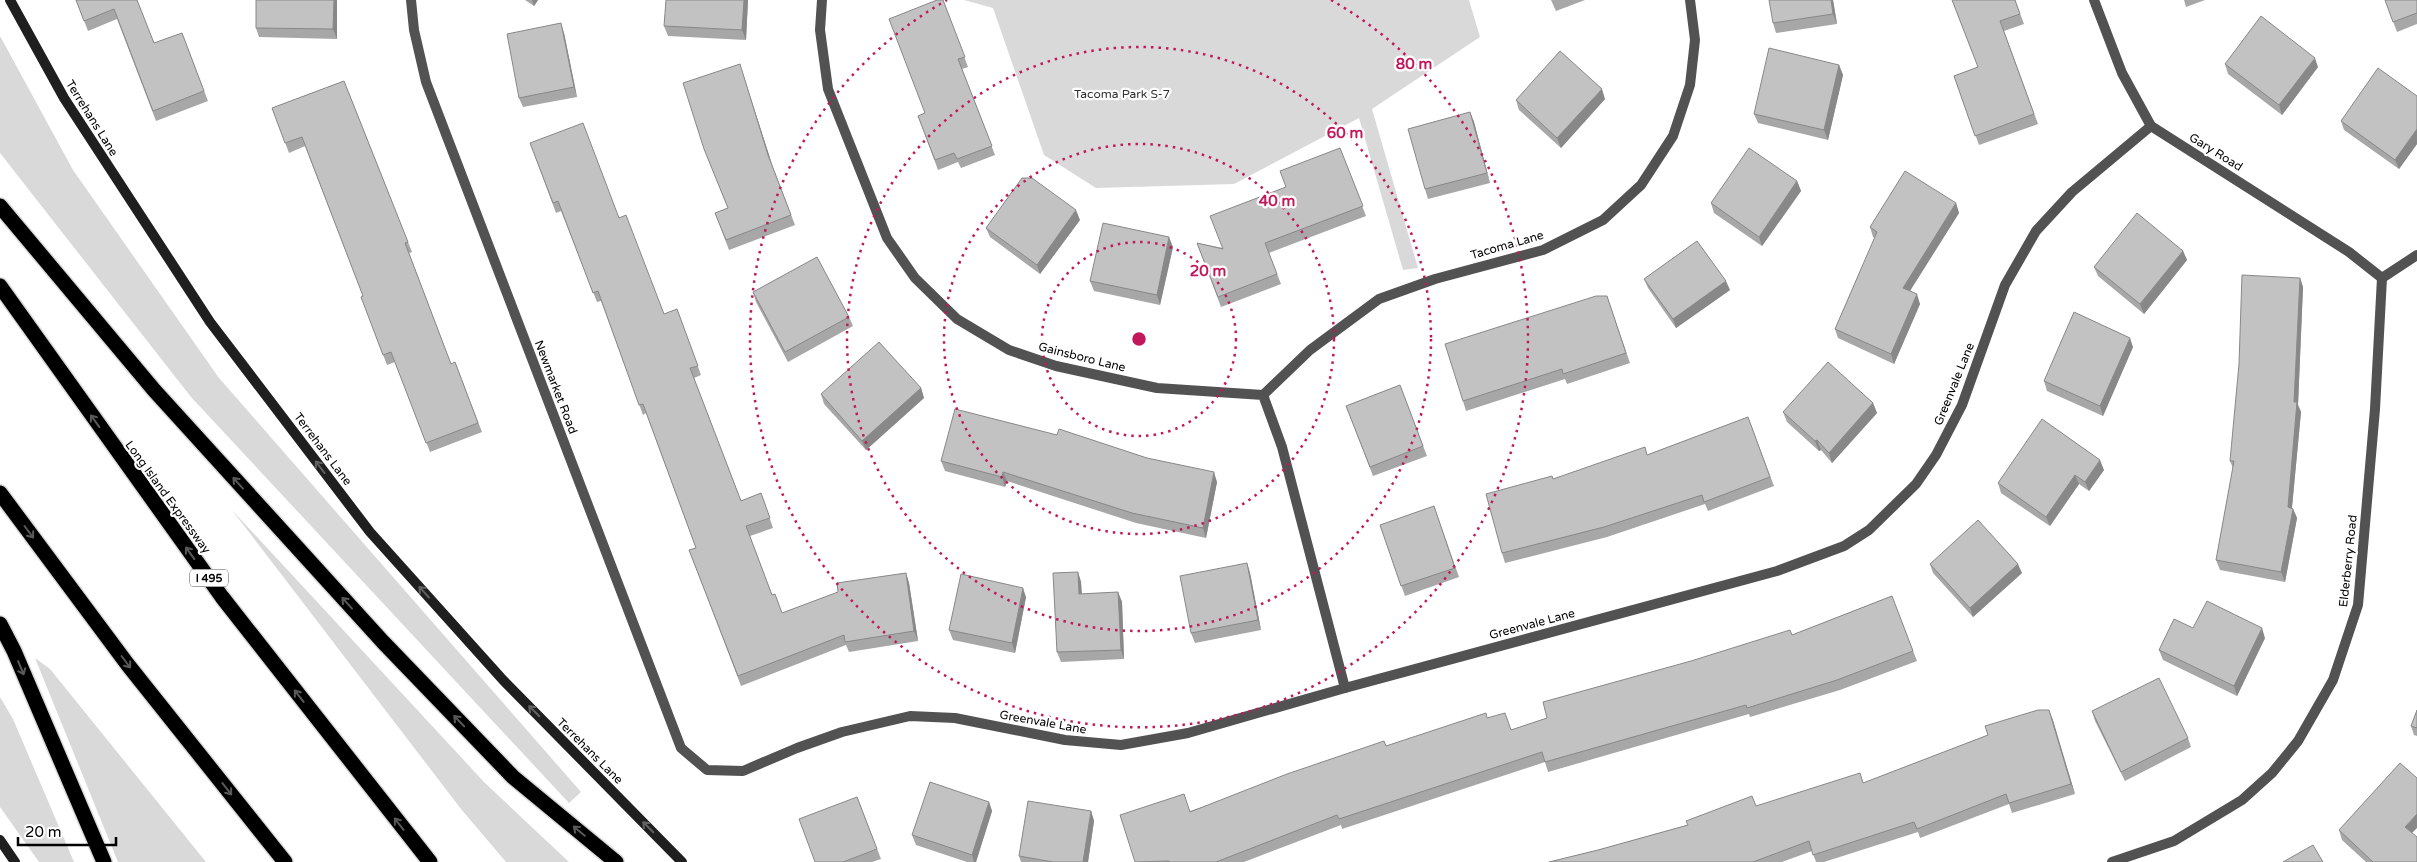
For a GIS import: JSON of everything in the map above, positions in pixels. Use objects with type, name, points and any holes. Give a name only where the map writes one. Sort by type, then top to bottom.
[{"type":"highway","points":[[0,206],[154,390],[382,642],[514,776],[616,862]]},
{"type":"highway","name":"Long Island Expressway","points":[[0,286],[222,598],[430,862]]},
{"type":"highway","points":[[0,493],[128,665],[285,862]]},
{"type":"highway","points":[[0,624],[14,651],[104,862]]},
{"type":"main road","name":"Terrehans Lane","points":[[10,0],[64,98],[210,322],[370,532],[503,680],[682,862]]},
{"type":"main road","points":[[0,840],[15,862]]},
{"type":"street","name":"Newmarket Road","points":[[411,0],[414,30],[426,82],[479,223],[682,748],[707,770]]},
{"type":"street","name":"Gainsboro Lane","points":[[822,0],[820,30],[828,89],[887,238],[915,278],[957,319],[1009,350],[1056,366],[1157,388],[1263,395]]},
{"type":"street","name":"Tacoma Lane","points":[[1263,395],[1310,350],[1379,300],[1435,278],[1543,250],[1603,220],[1641,185],[1673,136],[1690,85],[1696,40],[1690,0]]},
{"type":"street","name":"Gary Road","points":[[2094,0],[2122,73],[2151,126],[2349,252],[2382,278]]},
{"type":"street","name":"Greenvale Lane","points":[[707,770],[743,771],[797,748],[842,732],[910,716],[955,718],[1065,740],[1121,745],[1188,733],[1345,688],[1777,571],[1844,546],[1869,530],[1916,484],[1936,455],[1962,405],[2005,285],[2036,231],[2072,192],[2151,126]]},
{"type":"street","points":[[2382,278],[2417,256]]},
{"type":"street","name":"Elderberry Road","points":[[2112,862],[2174,841],[2242,800],[2272,772],[2298,740],[2334,680],[2358,605],[2375,408],[2382,278]]},
{"type":"street","points":[[1263,395],[1282,447],[1345,688]]},
{"type":"green space","name":"Tacoma Park S-7","points":[[964,0],[1469,0],[1480,37],[1372,109],[1418,268],[1403,270],[1359,118],[1234,184],[1096,188],[1044,155],[993,8]]},
{"type":"green space","points":[[0,36],[73,170],[219,378],[581,792],[569,803],[191,397],[0,153]]},
{"type":"green space","points":[[232,510],[485,783],[569,862],[506,862],[461,809]]},
{"type":"green space","points":[[35,658],[50,669],[206,862],[118,862]]},
{"type":"green space","points":[[0,697],[13,719],[74,862],[39,862],[0,807]]},
{"type":"building","points":[[76,0],[137,0],[154,43],[182,33],[204,91],[153,111],[114,9],[84,21]]},
{"type":"building","points":[[256,0],[334,0],[333,29],[256,28]]},
{"type":"building","points":[[666,0],[744,0],[742,30],[664,26]]},
{"type":"building","points":[[937,0],[943,0],[965,57],[958,59],[992,146],[957,159],[954,153],[935,160],[918,116],[925,113],[889,19]]},
{"type":"building","points":[[1769,0],[1831,0],[1833,14],[1773,23]]},
{"type":"building","points":[[1952,0],[2015,0],[2020,14],[2000,21],[2034,114],[1975,136],[1954,76],[1978,67]]},
{"type":"building","points":[[2385,0],[2417,0],[2417,13],[2393,22]]},
{"type":"building","points":[[2261,16],[2315,58],[2279,105],[2225,64]]},
{"type":"building","points":[[561,23],[574,87],[519,98],[507,34]]},
{"type":"building","points":[[1769,48],[1839,65],[1824,130],[1754,114]]},
{"type":"building","points":[[1560,51],[1602,89],[1557,138],[1516,100]]},
{"type":"building","points":[[740,64],[768,155],[791,215],[726,240],[715,213],[728,208],[704,149],[683,83]]},
{"type":"building","points":[[2378,68],[2417,96],[2417,129],[2395,160],[2341,121]]},
{"type":"building","points":[[344,81],[408,242],[405,243],[451,364],[455,362],[478,423],[426,443],[391,352],[383,355],[361,297],[363,296],[302,137],[285,143],[272,108]]},
{"type":"building","points":[[1470,112],[1487,173],[1425,189],[1408,129]]},
{"type":"building","points":[[583,123],[619,218],[626,215],[664,314],[677,309],[698,366],[690,368],[741,501],[761,493],[770,518],[746,526],[772,595],[775,594],[782,613],[838,592],[837,583],[906,573],[914,631],[845,642],[844,635],[738,676],[689,550],[696,548],[643,404],[639,405],[598,291],[593,293],[558,201],[553,203],[530,143]]},
{"type":"building","points":[[1340,148],[1363,206],[1265,243],[1277,274],[1218,297],[1197,243],[1223,249],[1210,216],[1286,187],[1280,171]]},
{"type":"building","points":[[1749,148],[1797,181],[1759,237],[1711,203]]},
{"type":"building","points":[[1905,171],[1956,203],[1903,288],[1917,294],[1891,354],[1835,329],[1877,232],[1870,227]]},
{"type":"building","points":[[1022,178],[1032,178],[1076,210],[1037,265],[986,228]]},
{"type":"building","points":[[2137,213],[2183,251],[2140,304],[2094,267]]},
{"type":"building","points":[[1103,223],[1169,237],[1157,295],[1090,281]]},
{"type":"building","points":[[1697,241],[1726,281],[1673,319],[1644,279]]},
{"type":"building","points":[[817,257],[849,317],[785,352],[753,292]]},
{"type":"building","points":[[2242,275],[2300,278],[2294,402],[2297,402],[2288,507],[2293,509],[2281,572],[2216,560],[2234,461],[2230,461],[2239,364]]},
{"type":"building","points":[[1596,296],[1607,296],[1626,353],[1563,374],[1562,369],[1463,401],[1445,344]]},
{"type":"building","points":[[2074,312],[2130,338],[2100,406],[2044,381]]},
{"type":"building","points":[[879,342],[921,388],[862,441],[821,394]]},
{"type":"building","points":[[1828,362],[1873,403],[1829,453],[1817,440],[1815,441],[1783,412]]},
{"type":"building","points":[[1400,385],[1423,446],[1370,467],[1346,406]]},
{"type":"building","points":[[955,409],[1057,435],[1059,429],[1147,458],[1214,472],[1203,528],[1132,513],[1003,472],[1002,477],[941,461]]},
{"type":"building","points":[[1748,417],[1770,477],[1704,502],[1702,495],[1604,527],[1502,553],[1486,494],[1552,476],[1553,479],[1645,447],[1647,455]]},
{"type":"building","points":[[2042,419],[2100,460],[2085,482],[2075,475],[2046,517],[1998,483]]},
{"type":"building","points":[[1434,506],[1455,568],[1401,586],[1380,525]]},
{"type":"building","points":[[1978,520],[2018,564],[1970,608],[1930,564]]},
{"type":"building","points":[[1247,563],[1258,620],[1191,633],[1180,576]]},
{"type":"building","points":[[1078,572],[1079,594],[1118,592],[1121,650],[1057,652],[1053,573]]},
{"type":"building","points":[[961,574],[1023,588],[1012,643],[949,630]]},
{"type":"building","points":[[1892,596],[1913,651],[1837,680],[1747,708],[1746,705],[1545,762],[1542,752],[1339,819],[1337,815],[1216,862],[1135,862],[1120,815],[1184,794],[1190,812],[1287,774],[1384,741],[1386,746],[1486,713],[1487,718],[1505,713],[1511,730],[1547,718],[1543,702],[1691,661],[1790,630],[1792,635]]},
{"type":"building","points":[[2207,601],[2262,628],[2234,686],[2159,650],[2174,619],[2193,628]]},
{"type":"building","points":[[2159,678],[2188,738],[2121,772],[2092,711]]},
{"type":"building","points":[[2038,710],[2049,710],[2071,784],[2009,803],[2006,794],[1917,829],[1914,822],[1813,855],[1809,841],[1753,862],[1549,862],[1688,825],[1686,821],[1752,796],[1756,806],[1860,773],[1863,783],[1988,735],[1985,726]]},
{"type":"building","points":[[2417,710],[2417,728],[2411,726]]},
{"type":"building","points":[[2400,763],[2417,778],[2417,814],[2405,827],[2417,837],[2417,862],[2373,862],[2339,830]]},
{"type":"building","points":[[930,782],[989,802],[972,855],[912,835]]},
{"type":"building","points":[[857,797],[877,849],[843,862],[815,862],[799,819]]},
{"type":"building","points":[[1028,801],[1091,811],[1083,862],[1053,862],[1019,856]]},
{"type":"building","points":[[2313,845],[2323,862],[2283,862]]}]
